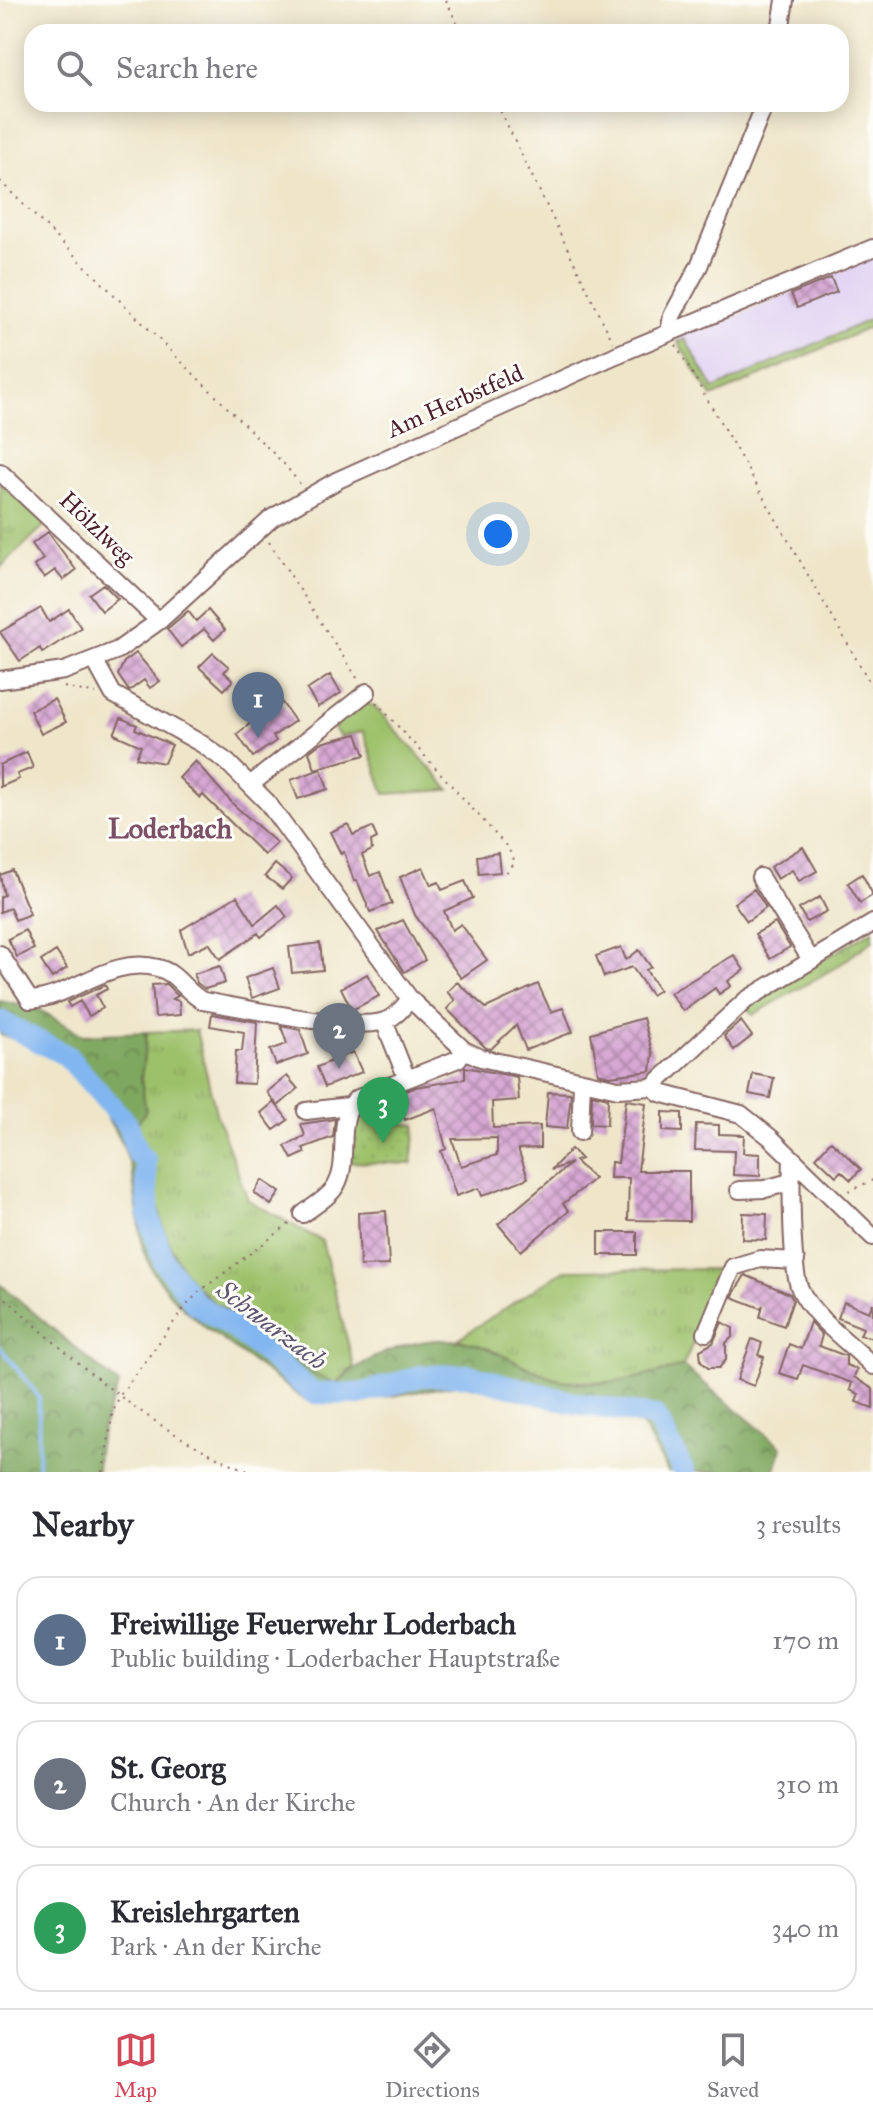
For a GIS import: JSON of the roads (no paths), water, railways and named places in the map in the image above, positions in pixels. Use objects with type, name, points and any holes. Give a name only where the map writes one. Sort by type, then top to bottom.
[{"type":"street","points":[[781,24],[785,0]]},
{"type":"street","points":[[669,333],[672,316],[699,266],[762,112]]},
{"type":"street","name":"Am Herbstfeld","points":[[0,680],[42,675],[95,661],[159,621],[260,528],[306,496],[616,355],[873,248]]},
{"type":"street","name":"Hölzlweg","points":[[0,472],[159,621]]},
{"type":"street","points":[[95,661],[113,694],[202,744],[267,802],[410,999],[464,1050],[498,1064],[582,1082],[618,1089],[652,1087],[660,1093],[741,1114],[792,1158],[873,1237]]},
{"type":"street","points":[[250,785],[367,692]]},
{"type":"street","points":[[760,877],[811,960]]},
{"type":"street","points":[[652,1087],[725,1016],[873,923]]},
{"type":"street","points":[[0,954],[30,1000],[99,973],[157,967],[178,977],[189,994],[203,1001],[341,1022],[384,1021],[402,1010],[410,999]]},
{"type":"street","points":[[384,1021],[407,1079]]},
{"type":"street","points":[[303,1214],[334,1190],[349,1106],[356,1099],[458,1059],[464,1050]]},
{"type":"street","points":[[580,1132],[582,1082]]},
{"type":"street","points":[[306,1111],[349,1106]]},
{"type":"street","points":[[792,1158],[790,1182],[798,1286],[808,1302],[873,1366]]},
{"type":"street","points":[[739,1190],[765,1189],[790,1182]]},
{"type":"street","points":[[706,1333],[733,1267],[760,1259],[796,1261]]},
{"type":"waterway","name":"Schwarzach","points":[[0,1021],[67,1056],[128,1125],[137,1153],[145,1160],[149,1217],[164,1262],[195,1303],[242,1334],[313,1393],[360,1394],[421,1376],[469,1375],[570,1402],[656,1417],[684,1472]]},
{"type":"waterway","points":[[0,1347],[39,1397],[38,1472]]},
{"type":"place","name":"Freiwillige Feuerwehr Loderbach","points":[[258,738]]},
{"type":"place","name":"St. Georg","points":[[339,1069]]},
{"type":"place","name":"Kreislehrgarten","points":[[383,1143]]},
{"type":"district","name":"Loderbach","points":[[170,828]]}]
